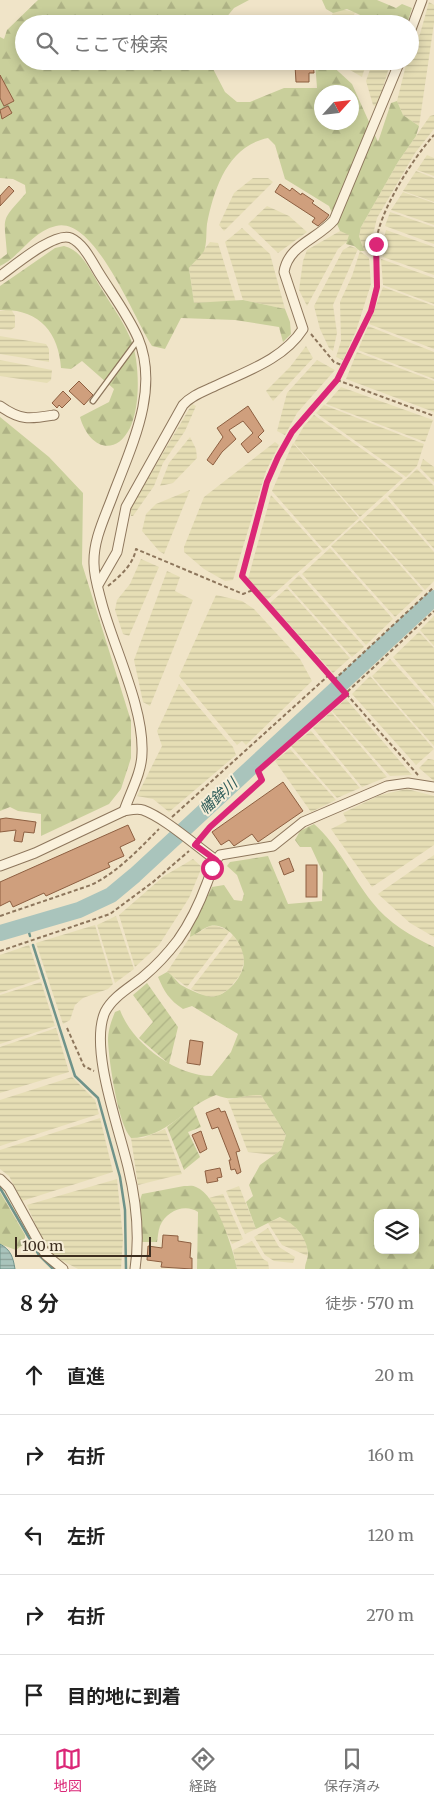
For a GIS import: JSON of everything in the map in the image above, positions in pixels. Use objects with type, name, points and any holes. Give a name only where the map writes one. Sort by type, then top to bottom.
[{"type":"street","points":[[416,15],[422,0]]},
{"type":"street","points":[[98,589],[117,552],[126,507],[183,404],[194,396],[244,373],[271,358],[290,345],[302,329],[284,272],[285,262],[292,252],[328,228],[334,220],[396,70]]},
{"type":"street","points":[[0,276],[45,244],[63,237],[71,238],[80,244],[139,340],[145,387],[142,412],[137,433],[96,541],[94,566],[98,589],[136,713],[142,746],[139,769],[124,811]]},
{"type":"street","points":[[0,406],[10,413],[27,419],[54,414]]},
{"type":"street","points":[[135,1269],[137,1248],[135,1204],[129,1169],[104,1074],[100,1037],[106,1011],[117,997],[152,968],[178,940],[220,855],[273,846],[303,822],[387,786],[408,783],[430,786]]},
{"type":"street","points":[[0,866],[34,853],[124,811],[144,810],[167,824],[216,860]]},
{"type":"street","points":[[0,1179],[8,1188],[46,1255],[63,1269]]},
{"type":"lane","points":[[93,401],[139,340]]},
{"type":"path","points":[[430,786],[252,590],[242,576],[267,482],[292,432],[337,380],[371,311],[377,287],[376,244],[380,223],[414,161],[434,135]]},
{"type":"path","points":[[302,329],[308,331],[334,362],[344,366]]},
{"type":"path","points":[[337,380],[434,416]]},
{"type":"path","points":[[98,589],[123,573],[134,558],[136,549],[243,594],[252,590]]},
{"type":"path","points":[[335,681],[434,587]]},
{"type":"path","points":[[0,951],[110,914],[146,888],[262,780],[258,771],[346,694],[434,611]]},
{"type":"path","points":[[0,916],[104,879],[122,865],[329,675]]},
{"type":"path","points":[[67,1028],[84,1066],[104,1074]]},
{"type":"shaded area","points":[[429,2],[434,5],[434,23],[419,126],[403,115],[397,101],[405,70],[419,70],[420,34]]},
{"type":"shaded area","points":[[340,9],[355,12],[354,15],[332,15]]},
{"type":"shaded area","points":[[350,70],[364,70],[362,77]]},
{"type":"shaded area","points":[[370,70],[388,70],[377,107],[373,105],[366,81]]},
{"type":"shaded area","points":[[434,115],[434,129],[415,153],[377,218],[369,251],[364,251],[359,236],[361,227],[398,162],[430,116]]},
{"type":"shaded area","points":[[427,155],[434,158],[434,176],[417,170]]},
{"type":"shaded area","points":[[416,171],[434,178],[434,202],[403,191]]},
{"type":"shaded area","points":[[253,178],[268,178],[273,182],[224,231],[219,225],[234,193]]},
{"type":"shaded area","points":[[403,192],[434,203],[434,225],[391,210]]},
{"type":"shaded area","points":[[267,206],[289,216],[307,232],[278,253],[248,224]]},
{"type":"shaded area","points":[[390,212],[434,227],[434,244],[385,226]]},
{"type":"shaded area","points":[[242,228],[270,254],[285,309],[243,300],[225,242]]},
{"type":"shaded area","points":[[386,230],[434,247],[434,275],[383,257],[381,248]]},
{"type":"shaded area","points":[[340,231],[349,234],[349,240],[338,249],[307,306],[299,290],[303,261],[307,250]]},
{"type":"shaded area","points":[[210,242],[218,243],[236,302],[194,303],[189,268]]},
{"type":"shaded area","points":[[350,246],[358,249],[333,305],[337,333],[333,351],[329,348],[320,329],[314,306],[343,250]]},
{"type":"shaded area","points":[[360,251],[369,258],[371,284],[356,331],[343,360],[336,357],[341,341],[340,302],[352,276]]},
{"type":"shaded area","points":[[381,259],[434,278],[434,304],[383,285]]},
{"type":"shaded area","points":[[383,287],[434,306],[434,349],[369,324]]},
{"type":"shaded area","points":[[11,309],[15,316],[15,327],[11,330],[0,329],[0,311]]},
{"type":"shaded area","points":[[368,326],[434,352],[434,379],[358,350]]},
{"type":"shaded area","points":[[0,336],[46,344],[49,349],[49,362],[0,354]]},
{"type":"shaded area","points":[[306,346],[313,358],[273,401],[266,391],[290,367]]},
{"type":"shaded area","points":[[357,352],[434,381],[434,412],[346,379]]},
{"type":"shaded area","points":[[0,360],[52,370],[51,380],[47,383],[0,376]]},
{"type":"shaded area","points":[[317,360],[335,370],[297,413],[285,435],[277,431],[287,393]]},
{"type":"shaded area","points":[[341,387],[433,420],[425,442],[326,404]]},
{"type":"shaded area","points":[[192,404],[196,406],[185,431],[163,463],[154,486],[133,516],[131,516],[130,509]]},
{"type":"shaded area","points":[[324,405],[424,444],[417,466],[406,477],[316,413]]},
{"type":"shaded area","points":[[314,415],[403,478],[360,517],[294,443],[304,426]]},
{"type":"shaded area","points":[[190,437],[196,449],[197,458],[173,483],[160,486],[169,463]]},
{"type":"shaded area","points":[[275,442],[279,445],[266,471],[233,580],[225,581],[204,569],[184,552],[184,547],[204,497]]},
{"type":"shaded area","points":[[293,443],[359,518],[324,550],[272,491]]},
{"type":"shaded area","points":[[423,459],[434,467],[434,482],[420,468]]},
{"type":"shaded area","points":[[417,469],[434,486],[434,549],[388,496]]},
{"type":"shaded area","points":[[190,490],[164,554],[159,551],[142,531],[146,514],[156,504]]},
{"type":"shaded area","points":[[271,495],[322,551],[267,600],[248,579]]},
{"type":"shaded area","points":[[386,498],[434,552],[434,581],[425,590],[362,520]]},
{"type":"shaded area","points":[[360,520],[423,591],[395,617],[331,546]]},
{"type":"shaded area","points":[[330,548],[393,619],[366,645],[302,574]]},
{"type":"shaded area","points":[[141,559],[159,567],[129,636],[123,634],[115,610],[117,600],[130,584]]},
{"type":"shaded area","points":[[167,571],[180,577],[175,591],[193,600],[150,706],[143,702],[134,660]]},
{"type":"shaded area","points":[[299,575],[364,647],[352,657],[288,586]]},
{"type":"shaded area","points":[[287,588],[350,658],[333,673],[270,603]]},
{"type":"shaded area","points":[[216,595],[242,601],[254,609],[300,659],[312,681],[246,745],[242,741],[237,745],[179,676]]},
{"type":"shaded area","points":[[434,616],[434,646],[420,630]]},
{"type":"shaded area","points":[[419,632],[434,648],[434,703],[393,657]]},
{"type":"shaded area","points":[[390,659],[434,707],[434,746],[372,676]]},
{"type":"shaded area","points":[[370,676],[434,749],[416,765],[352,694]]},
{"type":"shaded area","points":[[179,684],[233,747],[236,755],[169,812],[153,799],[137,796],[162,746],[157,731]]},
{"type":"shaded area","points":[[346,699],[412,775],[390,776],[332,711]]},
{"type":"shaded area","points":[[331,712],[387,777],[362,787],[313,728]]},
{"type":"shaded area","points":[[311,731],[360,788],[337,798],[291,746]]},
{"type":"shaded area","points":[[290,749],[336,800],[311,812],[275,761]]},
{"type":"shaded area","points":[[428,759],[434,760],[434,781],[419,768]]},
{"type":"shaded area","points":[[407,789],[434,796],[434,845],[372,887],[331,829],[347,821],[343,813],[380,795]]},
{"type":"shaded area","points":[[434,855],[434,937],[410,923],[378,894]]},
{"type":"shaded area","points":[[193,859],[202,867],[189,898],[159,945],[135,967],[119,915],[164,876]]},
{"type":"shaded area","points":[[116,916],[134,969],[115,983],[97,925]]},
{"type":"shaded area","points":[[95,925],[113,984],[108,989],[83,998],[75,1005],[70,1020],[63,1024],[36,943]]},
{"type":"shaded area","points":[[210,926],[217,926],[230,931],[187,987],[167,972],[190,937]]},
{"type":"shaded area","points":[[233,935],[243,950],[244,962],[240,975],[229,989],[218,996],[207,997],[191,989]]},
{"type":"shaded area","points":[[29,945],[40,979],[0,993],[0,955]]},
{"type":"shaded area","points":[[41,982],[55,1026],[0,1044],[0,995]]},
{"type":"shaded area","points":[[56,1028],[69,1072],[0,1093],[0,1047]]},
{"type":"shaded area","points":[[72,1077],[95,1100],[99,1114],[0,1146],[0,1100]]},
{"type":"shaded area","points":[[261,1095],[286,1135],[281,1150],[274,1155],[248,1152],[228,1100]]},
{"type":"shaded area","points":[[100,1118],[113,1172],[22,1201],[9,1176],[0,1169],[0,1150]]},
{"type":"shaded area","points":[[165,1129],[182,1174],[138,1185],[131,1138],[143,1138]]},
{"type":"shaded area","points":[[117,1179],[123,1238],[121,1269],[78,1269],[59,1259],[46,1249],[27,1205]]},
{"type":"shaded area","points":[[239,1186],[256,1229],[245,1234],[226,1191]]},
{"type":"shaded area","points":[[223,1194],[243,1239],[232,1244],[209,1198]]},
{"type":"shaded area","points":[[281,1217],[292,1223],[306,1241],[308,1256],[282,1245],[268,1223]]},
{"type":"shaded area","points":[[268,1228],[279,1247],[295,1257],[293,1263],[274,1261],[265,1255],[254,1237]]},
{"type":"shaded area","points":[[252,1241],[263,1259],[268,1262],[269,1269],[237,1269],[233,1250]]},
{"type":"green space","points":[[38,0],[249,0],[234,8],[228,15],[22,15]]},
{"type":"green space","points":[[322,0],[377,0],[396,8],[402,4],[412,8],[410,15],[360,15],[347,9],[333,13],[326,9]]},
{"type":"green space","points":[[15,22],[15,70],[214,70],[225,92],[237,102],[250,102],[284,88],[314,88],[314,130],[359,130],[359,100],[378,142],[391,103],[397,101],[403,115],[419,126],[416,136],[398,162],[361,227],[359,236],[364,251],[346,244],[349,235],[340,231],[329,206],[285,179],[275,145],[268,138],[254,143],[243,150],[225,170],[219,183],[210,210],[204,251],[189,268],[194,303],[243,300],[285,309],[290,322],[291,334],[283,342],[279,327],[235,320],[181,318],[165,349],[152,346],[112,272],[99,252],[85,237],[71,227],[56,226],[47,229],[0,266],[0,259],[7,254],[6,220],[26,193],[25,185],[13,179],[0,178],[0,37],[4,39],[7,30]]},
{"type":"green space","points":[[316,70],[337,70],[352,84],[317,85]]},
{"type":"green space","points":[[64,246],[76,252],[85,262],[122,322],[134,349],[138,385],[137,403],[133,420],[124,438],[109,446],[102,445],[89,435],[80,417],[109,402],[114,389],[82,361],[71,369],[61,368],[56,343],[51,333],[35,318],[13,310],[0,310],[0,286],[55,248]]},
{"type":"green space","points":[[0,417],[49,457],[83,493],[82,564],[131,721],[131,758],[121,789],[109,804],[41,836],[41,814],[18,811],[10,807],[0,811]]},
{"type":"green space","points":[[314,824],[338,851],[378,910],[400,928],[434,947],[434,1269],[305,1269],[308,1254],[307,1248],[303,1237],[291,1223],[280,1217],[256,1229],[246,1202],[253,1196],[249,1185],[260,1165],[281,1150],[286,1135],[261,1095],[228,1098],[216,1095],[195,1106],[166,1127],[144,1137],[131,1138],[122,1120],[112,1077],[108,1041],[110,1026],[115,1012],[120,1010],[134,1034],[170,1064],[198,1075],[212,1076],[231,1052],[238,1034],[192,1006],[183,1009],[178,1006],[162,987],[158,977],[167,972],[184,987],[213,997],[226,991],[241,974],[244,961],[243,955],[238,942],[229,931],[217,926],[210,926],[190,937],[191,930],[212,887],[224,885],[234,900],[242,901],[244,894],[237,875],[227,866],[230,862],[268,856],[288,904],[322,901],[323,873],[311,847],[300,847],[295,840],[300,831]]},
{"type":"green space","points":[[147,983],[178,1027],[169,1064],[139,1038],[153,1022],[133,995]]},
{"type":"green space","points":[[193,1107],[201,1127],[188,1132],[200,1157],[184,1170],[167,1127]]},
{"type":"green space","points":[[184,1186],[196,1187],[211,1200],[223,1224],[237,1269],[197,1269],[198,1212],[193,1209],[176,1210],[171,1213],[160,1226],[157,1242],[142,1242],[140,1200],[142,1194]]},
{"type":"green space","points":[[0,1192],[25,1235],[25,1243],[16,1250],[0,1244]]},
{"type":"water","points":[[0,1244],[11,1254],[15,1269],[0,1269]]},
{"type":"building","points":[[295,70],[314,70],[314,73],[309,73],[309,82],[296,82]]},
{"type":"building","points":[[0,75],[14,101],[4,106],[0,98]]},
{"type":"building","points":[[8,106],[12,113],[2,119],[0,110]]},
{"type":"building","points":[[280,184],[290,191],[292,188],[301,195],[302,193],[329,215],[318,226],[312,222],[315,218],[275,192]]},
{"type":"building","points":[[9,186],[14,191],[0,206],[0,196]]},
{"type":"building","points":[[79,381],[93,395],[84,405],[69,391]]},
{"type":"building","points":[[63,391],[71,399],[62,408],[59,405],[57,408],[52,403]]},
{"type":"building","points":[[248,406],[264,431],[258,437],[262,441],[248,453],[241,444],[253,433],[243,421],[229,430],[236,439],[222,452],[213,465],[207,460],[223,437],[217,428]]},
{"type":"building","points":[[283,782],[303,811],[258,842],[252,834],[234,846],[229,840],[221,845],[212,832]]},
{"type":"building","points":[[0,819],[36,822],[34,833],[24,832],[22,842],[14,841],[16,830],[0,832]]},
{"type":"building","points":[[128,825],[135,840],[120,847],[124,856],[108,863],[110,867],[46,896],[44,893],[13,907],[10,901],[0,906],[0,882]]},
{"type":"building","points":[[289,858],[294,871],[284,875],[279,862]]},
{"type":"building","points":[[306,865],[317,865],[317,897],[306,897]]},
{"type":"building","points":[[190,1040],[203,1042],[200,1065],[187,1063]]},
{"type":"building","points":[[219,1108],[221,1112],[225,1111],[240,1151],[236,1152],[241,1172],[237,1174],[235,1169],[231,1170],[229,1160],[231,1160],[218,1127],[212,1129],[206,1113]]},
{"type":"building","points":[[201,1131],[207,1149],[200,1153],[192,1135]]},
{"type":"building","points":[[220,1168],[222,1177],[217,1178],[218,1181],[207,1183],[205,1171]]},
{"type":"building","points":[[163,1235],[178,1236],[178,1241],[191,1243],[190,1258],[192,1258],[192,1269],[161,1267],[162,1262],[147,1260],[148,1246],[162,1248]]},
{"type":"waterway","name":"幡鉾川","points":[[0,933],[79,910],[111,895],[135,875],[434,598]]},
{"type":"waterway","points":[[27,925],[30,936]]},
{"type":"waterway","points":[[33,945],[75,1076],[98,1098],[120,1177],[125,1210],[126,1269]]},
{"type":"waterway","points":[[0,1188],[39,1255],[53,1269]]},
{"type":"route","points":[[212,868],[216,860],[195,845],[210,827],[262,780],[258,771],[346,694],[252,590],[242,576],[267,482],[278,457],[292,432],[337,380],[371,311],[377,287],[376,244]]}]
